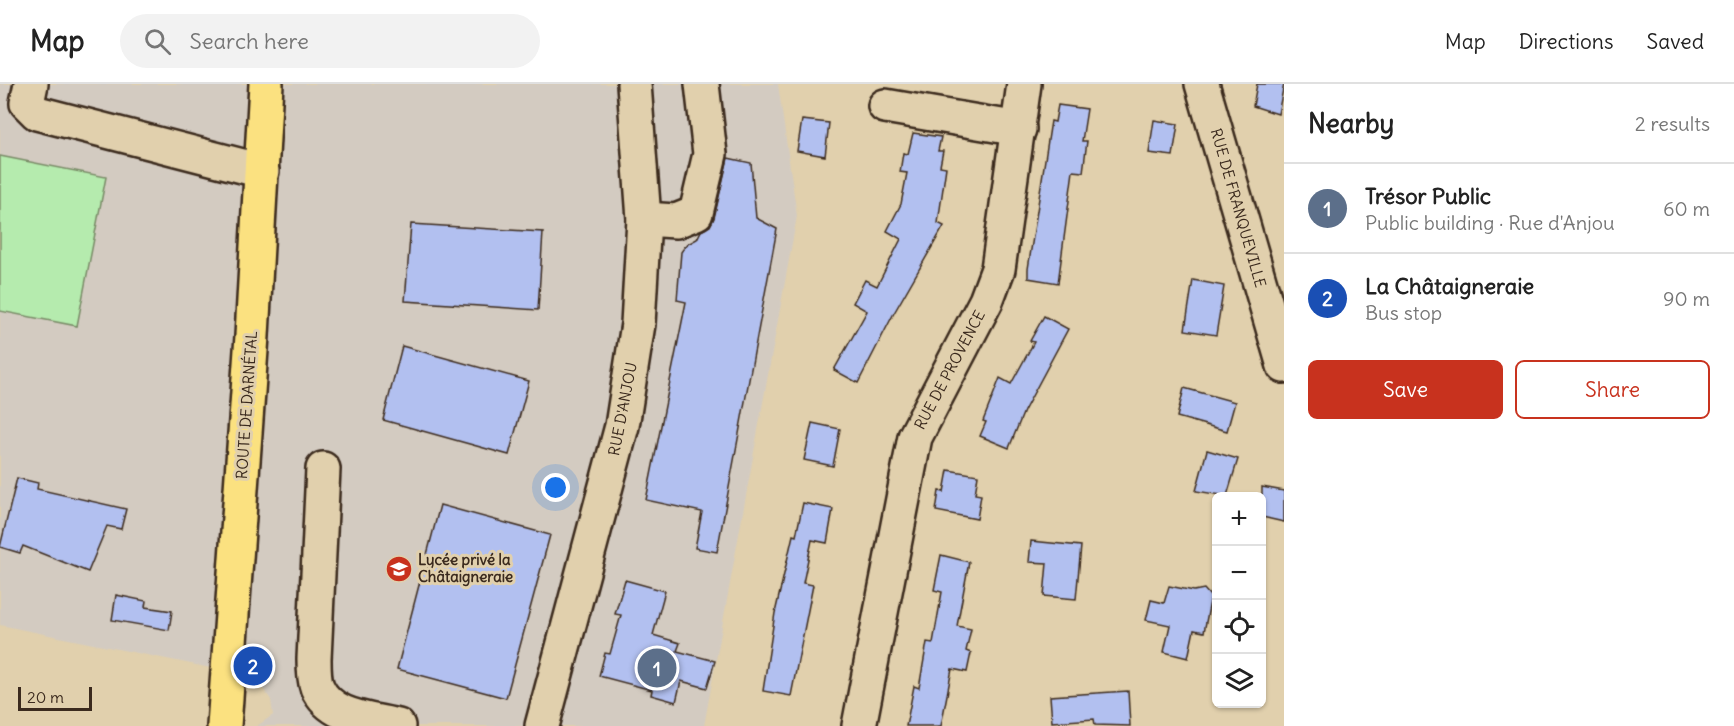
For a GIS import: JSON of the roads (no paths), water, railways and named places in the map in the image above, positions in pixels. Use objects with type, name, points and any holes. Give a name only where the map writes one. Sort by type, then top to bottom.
[{"type":"main road","name":"ROUTE DE DARNÉTAL","points":[[224,726],[266,84]]},
{"type":"street","points":[[31,84],[27,103],[37,113],[262,171]]},
{"type":"street","name":"RUE D'ANJOU","points":[[542,726],[622,426],[638,324],[644,219],[634,84]]},
{"type":"street","points":[[644,219],[676,221],[696,213],[710,154],[702,84]]},
{"type":"street","name":"RUE DE PROVENCE","points":[[859,726],[915,437],[978,318],[993,283],[1002,248],[1024,84]]},
{"type":"street","name":"RUE DE FRANQUEVILLE","points":[[1202,84],[1284,366]]},
{"type":"street","points":[[885,106],[1018,129]]},
{"type":"street","points":[[323,469],[314,659],[316,686],[326,702],[341,712],[398,726]]},
{"type":"place","name":"Lycée privé la Châtaigneraie","points":[[399,569]]},
{"type":"place","name":"La Châtaigneraie","points":[[253,666]]},
{"type":"place","name":"Trésor Public","points":[[657,668]]}]
